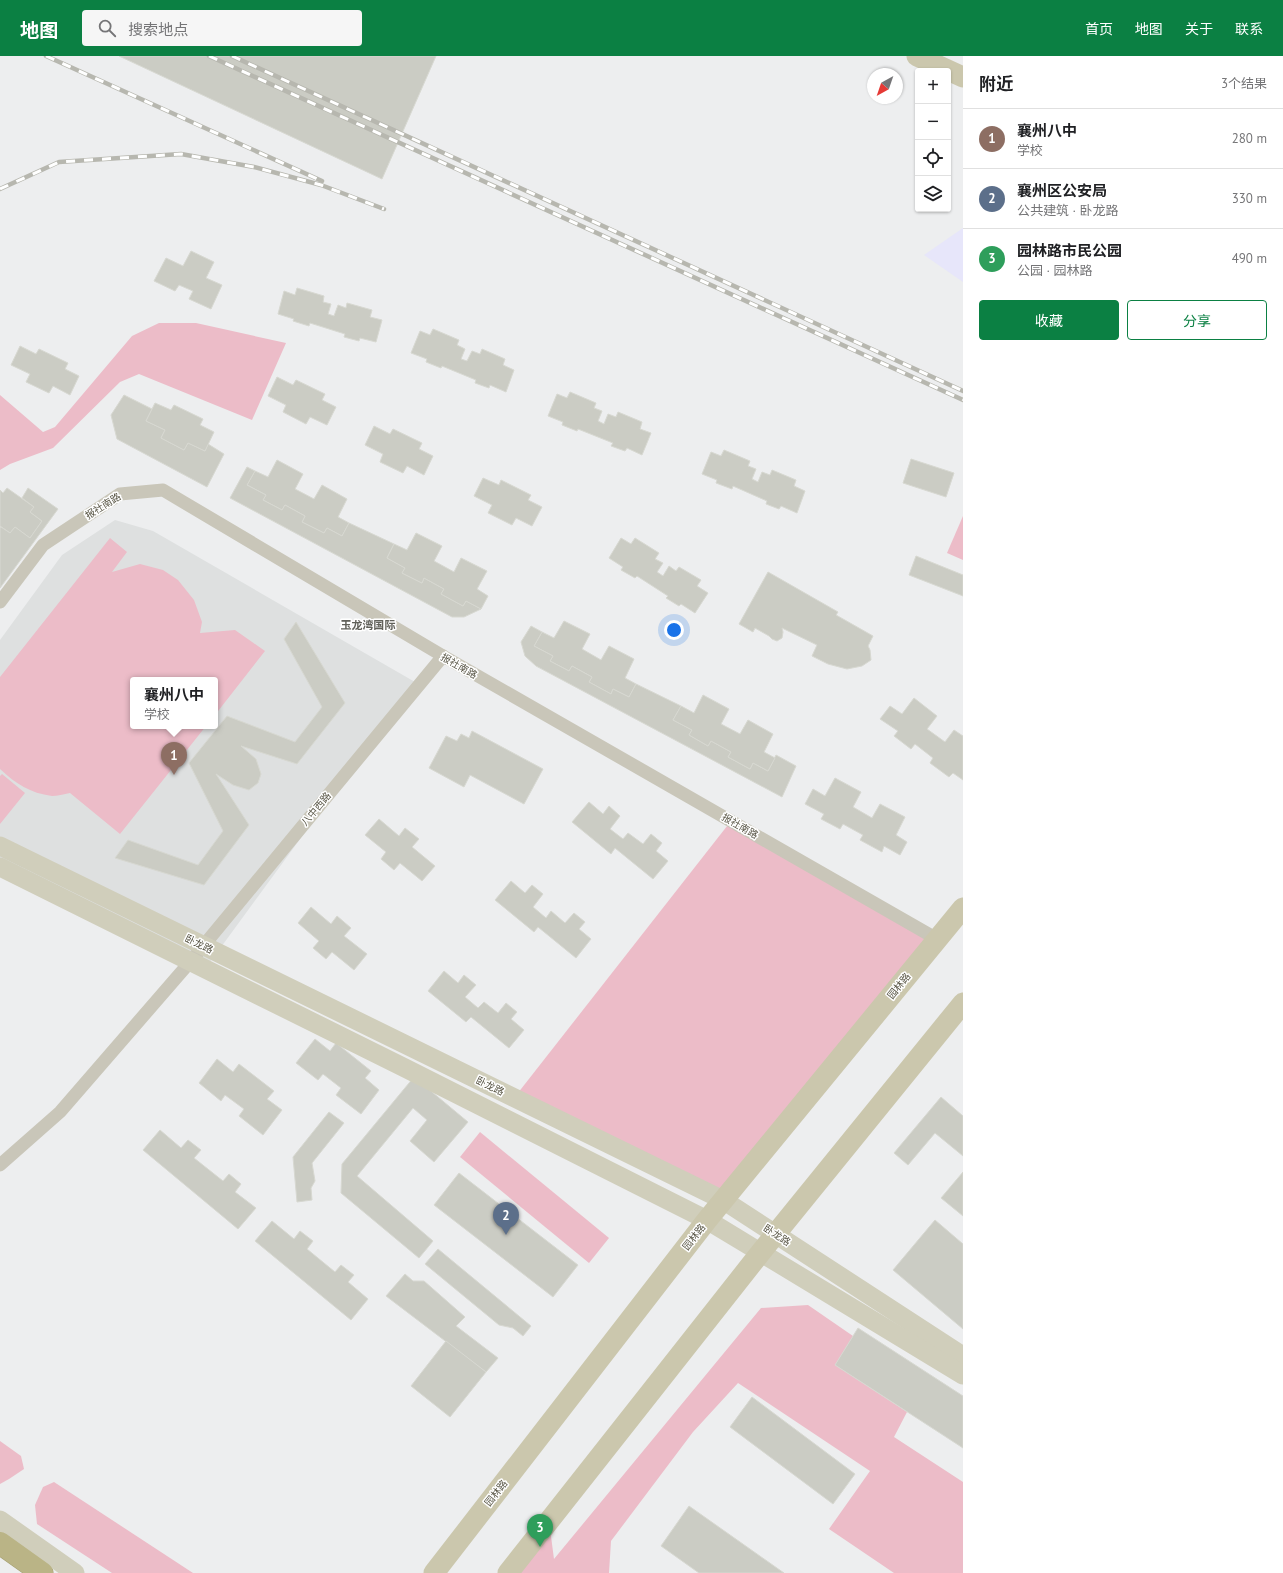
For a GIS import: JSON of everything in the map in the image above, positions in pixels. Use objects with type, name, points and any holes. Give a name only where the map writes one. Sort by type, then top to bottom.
[{"type":"highway","points":[[0,1543],[42,1573]]},
{"type":"main road","points":[[917,56],[963,77]]},
{"type":"main road","name":"卧龙路","points":[[0,846],[723,1200],[963,1356]]},
{"type":"main road","name":"卧龙路","points":[[0,867],[707,1220],[963,1375]]},
{"type":"main road","name":"园林路","points":[[434,1573],[707,1220],[963,908]]},
{"type":"main road","points":[[508,1573],[775,1234],[963,1003]]},
{"type":"main road","points":[[0,1520],[75,1573]]},
{"type":"street","name":"报社南路","points":[[0,602],[43,545],[120,494],[163,490],[442,656],[938,939]]},
{"type":"street","name":"八中西路","points":[[0,1165],[60,1112],[190,962],[442,656]]},
{"type":"shaded area","points":[[963,228],[963,282],[924,255]]},
{"type":"shaded area","points":[[159,323],[196,323],[286,343],[252,420],[139,374],[120,382],[53,448],[10,464],[0,470],[0,395],[43,432],[55,427],[132,336]]},
{"type":"shaded area","points":[[963,516],[963,560],[947,553]]},
{"type":"shaded area","points":[[115,520],[153,531],[415,682],[205,969],[0,867],[0,640],[62,555]]},
{"type":"shaded area","points":[[110,538],[127,552],[112,572],[140,564],[163,570],[178,580],[194,600],[202,622],[200,633],[235,630],[265,651],[218,711],[218,677],[130,677],[130,729],[204,729],[120,834],[70,793],[52,796],[37,793],[24,787],[0,769],[0,677]]},
{"type":"shaded area","points":[[2,774],[25,793],[0,824],[0,776]]},
{"type":"shaded area","points":[[731,821],[937,939],[723,1200],[514,1098]]},
{"type":"shaded area","points":[[480,1132],[609,1238],[589,1263],[460,1157]]},
{"type":"shaded area","points":[[808,1305],[853,1336],[835,1365],[907,1412],[894,1437],[963,1482],[963,1573],[894,1573],[829,1529],[870,1471],[738,1383],[693,1432],[611,1541],[609,1573],[508,1573],[549,1521],[554,1559],[761,1308]]},
{"type":"shaded area","points":[[0,1441],[21,1456],[24,1469],[0,1484]]},
{"type":"shaded area","points":[[54,1482],[193,1573],[112,1573],[37,1524],[35,1505],[43,1487]]},
{"type":"building","points":[[119,56],[436,56],[382,179]]},
{"type":"building","points":[[191,251],[214,262],[206,278],[222,285],[211,309],[189,299],[193,291],[179,285],[175,291],[154,281],[166,258],[183,266]]},
{"type":"building","points":[[297,288],[324,296],[323,302],[331,304],[328,314],[334,316],[338,305],[346,308],[347,303],[372,310],[370,317],[382,320],[376,342],[360,338],[359,341],[344,337],[345,334],[310,323],[309,326],[278,314],[284,291],[295,295]]},
{"type":"building","points":[[433,329],[459,340],[457,345],[465,349],[461,359],[467,361],[472,351],[480,354],[482,349],[505,359],[503,365],[514,370],[506,392],[490,385],[489,388],[475,383],[476,380],[442,366],[441,368],[426,362],[427,359],[411,353],[420,331],[430,335]]},
{"type":"building","points":[[20,346],[36,354],[39,349],[68,363],[65,369],[79,376],[70,395],[53,386],[49,393],[26,382],[30,374],[11,365]]},
{"type":"building","points":[[277,377],[293,385],[296,380],[325,394],[322,400],[336,407],[327,425],[310,417],[306,424],[283,412],[286,405],[268,396]]},
{"type":"building","points":[[570,392],[596,403],[594,408],[602,411],[598,421],[604,424],[608,414],[616,417],[618,412],[642,422],[640,429],[651,433],[642,455],[627,448],[625,451],[611,446],[613,443],[578,429],[577,431],[562,425],[563,422],[548,416],[557,394],[567,398]]},
{"type":"building","points":[[124,395],[152,409],[146,421],[165,430],[161,438],[184,450],[188,443],[205,451],[208,444],[224,454],[207,487],[117,439],[111,415]]},
{"type":"building","points":[[155,403],[171,410],[174,405],[203,419],[200,425],[214,432],[205,451],[188,443],[184,450],[161,438],[165,430],[146,421]]},
{"type":"building","points":[[374,426],[390,434],[393,429],[422,443],[419,449],[433,456],[424,475],[407,466],[403,473],[380,462],[383,454],[365,445]]},
{"type":"building","points":[[724,450],[750,461],[748,466],[756,469],[752,479],[758,482],[762,472],[770,475],[772,470],[796,480],[794,486],[805,491],[797,513],[781,506],[779,509],[766,504],[767,501],[733,486],[732,489],[716,483],[717,480],[702,474],[711,452],[721,456]]},
{"type":"building","points":[[911,459],[954,473],[946,497],[903,483]]},
{"type":"building","points":[[277,460],[303,474],[295,489],[314,499],[322,485],[347,499],[338,517],[349,523],[342,536],[327,528],[324,533],[302,522],[305,516],[285,505],[282,510],[263,500],[266,495],[247,485],[255,471],[268,477]]},
{"type":"building","points":[[247,467],[255,471],[247,485],[266,495],[263,500],[282,510],[285,505],[305,516],[302,522],[324,533],[327,528],[342,536],[349,523],[394,544],[387,558],[405,568],[402,573],[422,583],[424,578],[444,589],[441,594],[463,606],[466,601],[481,609],[464,617],[452,617],[230,498]]},
{"type":"building","points":[[483,478],[499,485],[501,480],[531,495],[528,500],[542,507],[532,526],[516,518],[512,525],[488,513],[492,505],[474,496]]},
{"type":"building","points":[[7,488],[34,507],[30,512],[42,521],[30,538],[15,527],[10,533],[0,526],[0,490],[3,493]]},
{"type":"building","points":[[28,488],[58,509],[0,588],[0,528],[1,527],[10,533],[15,527],[30,538],[42,521],[30,512],[34,507],[22,498]]},
{"type":"building","points":[[416,533],[442,546],[434,561],[454,572],[461,558],[487,571],[477,589],[488,596],[481,609],[466,601],[463,606],[441,594],[444,589],[424,578],[422,583],[402,573],[405,568],[387,558],[394,544],[407,550]]},
{"type":"building","points":[[621,538],[631,544],[635,538],[659,553],[655,559],[663,563],[657,572],[663,576],[669,566],[676,571],[679,567],[701,580],[697,586],[708,593],[695,613],[681,604],[679,606],[666,598],[668,596],[637,576],[635,578],[621,570],[623,567],[609,558]]},
{"type":"building","points":[[916,556],[963,575],[963,596],[909,575]]},
{"type":"building","points":[[768,572],[838,612],[836,615],[873,636],[868,646],[871,660],[862,666],[847,669],[828,664],[812,656],[817,645],[782,628],[782,638],[777,641],[755,628],[753,632],[739,624]]},
{"type":"building","points":[[564,621],[590,634],[582,649],[601,660],[609,646],[634,659],[625,678],[636,684],[629,697],[613,689],[611,694],[589,682],[592,677],[572,666],[569,671],[550,661],[553,656],[534,646],[542,632],[554,638]]},
{"type":"building","points":[[296,622],[345,703],[297,764],[241,746],[256,759],[261,774],[258,783],[249,790],[233,785],[216,774],[249,825],[204,885],[115,858],[128,840],[198,865],[223,831],[189,763],[227,716],[295,742],[322,707],[284,639]]},
{"type":"building","points":[[531,626],[542,632],[534,646],[553,656],[550,661],[569,671],[572,666],[592,677],[589,682],[611,694],[613,689],[629,697],[636,684],[681,706],[673,720],[692,730],[689,735],[708,746],[711,741],[731,752],[728,757],[750,769],[753,763],[768,771],[776,755],[796,766],[782,797],[536,666],[525,656],[521,642]]},
{"type":"building","points":[[703,695],[729,709],[721,724],[740,734],[748,720],[773,734],[764,752],[775,758],[768,771],[753,763],[750,769],[728,757],[731,752],[711,741],[708,746],[689,735],[692,730],[673,720],[681,706],[694,713]]},
{"type":"building","points":[[914,698],[937,716],[927,729],[945,742],[954,730],[963,736],[963,780],[953,773],[949,777],[930,763],[933,758],[915,744],[911,749],[894,736],[898,731],[880,719],[890,706],[902,714]]},
{"type":"building","points":[[472,731],[543,769],[524,804],[470,775],[464,787],[429,768],[446,736],[457,741],[461,734],[469,738]]},
{"type":"building","points":[[835,778],[861,792],[853,807],[872,818],[880,804],[905,817],[896,835],[907,842],[900,855],[884,846],[882,852],[860,840],[863,835],[843,824],[840,829],[821,819],[824,814],[805,804],[813,789],[825,796]]},
{"type":"building","points":[[589,802],[603,814],[609,806],[620,816],[610,829],[623,839],[628,833],[643,844],[651,834],[662,843],[656,851],[668,861],[653,879],[615,848],[611,854],[572,822]]},
{"type":"building","points":[[379,819],[399,836],[405,828],[419,839],[412,847],[435,866],[422,881],[400,863],[394,870],[381,859],[386,852],[365,835]]},
{"type":"building","points":[[511,881],[525,893],[532,885],[543,894],[533,907],[546,918],[551,911],[565,923],[574,913],[585,922],[579,929],[591,939],[576,958],[538,927],[534,932],[495,900]]},
{"type":"building","points":[[311,907],[331,924],[337,916],[351,928],[344,936],[367,954],[354,970],[332,952],[326,959],[313,948],[319,941],[298,923]]},
{"type":"building","points":[[444,971],[458,983],[464,975],[476,985],[465,997],[478,1008],[484,1002],[498,1013],[506,1003],[517,1012],[511,1019],[524,1030],[509,1048],[471,1017],[466,1022],[428,991]]},
{"type":"building","points":[[315,1039],[330,1051],[336,1043],[371,1071],[365,1078],[379,1090],[361,1114],[336,1095],[341,1088],[323,1074],[318,1080],[296,1063]]},
{"type":"building","points":[[217,1059],[233,1072],[239,1064],[274,1091],[267,1099],[282,1110],[263,1135],[239,1116],[244,1109],[225,1095],[221,1101],[199,1083]]},
{"type":"building","points":[[414,1077],[468,1122],[434,1162],[410,1141],[427,1120],[413,1108],[357,1176],[433,1241],[419,1258],[341,1193],[342,1164]]},
{"type":"building","points":[[941,1097],[963,1116],[963,1156],[935,1133],[908,1165],[894,1153]]},
{"type":"building","points":[[329,1112],[344,1123],[312,1163],[315,1181],[311,1188],[312,1200],[297,1202],[293,1157]]},
{"type":"building","points":[[160,1130],[181,1148],[188,1140],[201,1150],[194,1158],[223,1181],[229,1174],[241,1184],[235,1192],[256,1208],[238,1229],[143,1150]]},
{"type":"building","points":[[963,1172],[963,1216],[941,1198]]},
{"type":"building","points":[[459,1173],[578,1265],[553,1297],[434,1205]]},
{"type":"building","points":[[935,1220],[963,1244],[963,1329],[893,1270]]},
{"type":"building","points":[[272,1221],[294,1239],[300,1231],[313,1241],[307,1249],[335,1272],[341,1265],[354,1275],[348,1282],[368,1299],[351,1320],[255,1241]]},
{"type":"building","points":[[438,1249],[531,1326],[523,1336],[513,1328],[499,1325],[425,1264]]},
{"type":"building","points":[[405,1274],[413,1281],[424,1281],[465,1317],[456,1326],[498,1358],[486,1372],[386,1296]]},
{"type":"building","points":[[858,1328],[963,1396],[963,1448],[835,1365]]},
{"type":"building","points":[[446,1341],[486,1372],[450,1417],[411,1386]]},
{"type":"building","points":[[752,1397],[855,1474],[833,1504],[730,1427]]},
{"type":"building","points":[[689,1506],[784,1573],[699,1573],[661,1546]]},
{"type":"railway","points":[[46,56],[322,181]]},
{"type":"railway","points":[[209,56],[963,400]]},
{"type":"railway","points":[[232,56],[963,391]]},
{"type":"railway","points":[[0,189],[59,162],[181,154],[254,167],[321,185],[384,209]]},
{"type":"place","name":"襄州八中","points":[[174,775]]},
{"type":"place","name":"襄州区公安局","points":[[506,1235]]},
{"type":"place","name":"园林路市民公园","points":[[540,1547]]},
{"type":"district","name":"玉龙湾国际","points":[[368,625]]}]
